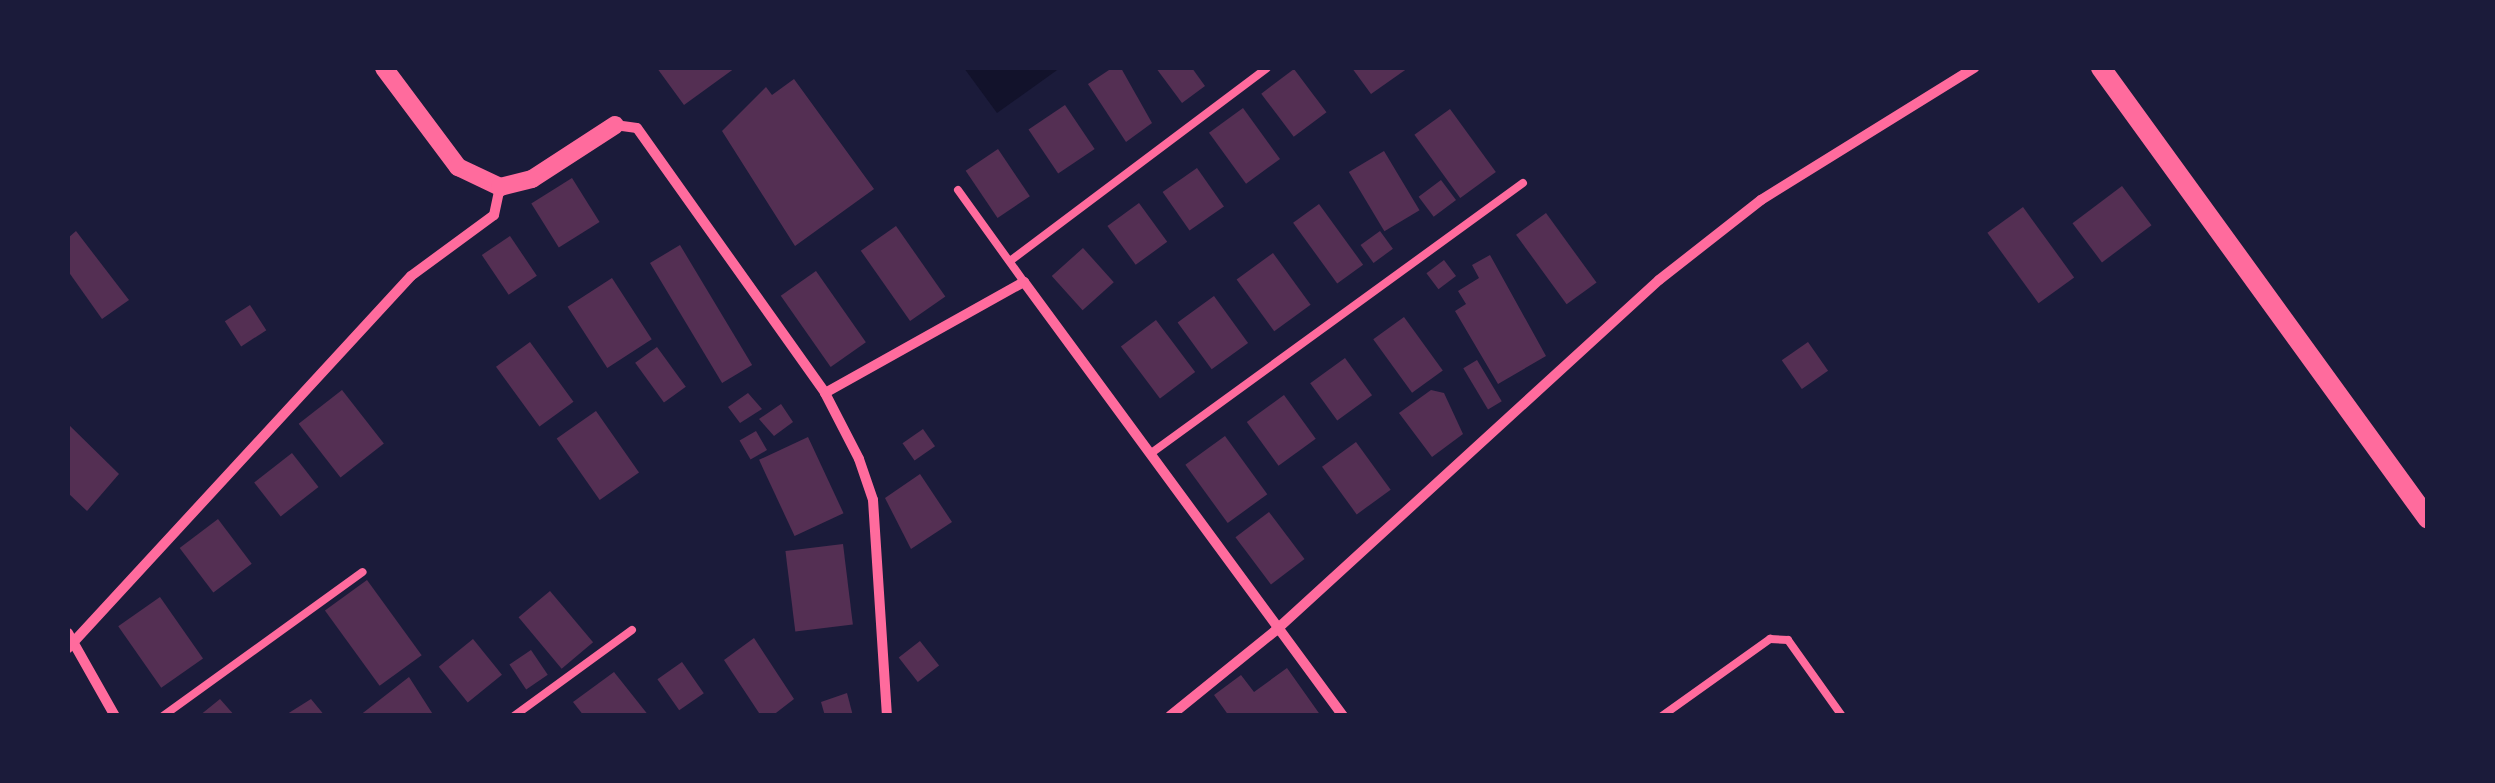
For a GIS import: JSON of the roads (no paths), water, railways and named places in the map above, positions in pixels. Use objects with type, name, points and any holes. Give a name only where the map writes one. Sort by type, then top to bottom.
[{"type":"main road","points":[[2101,68],[2428,519]]},
{"type":"street","points":[[384,68],[458,167],[500,187],[532,179],[615,125],[637,128],[825,393],[874,500],[888,716]]},
{"type":"street","points":[[1170,716],[1275,631],[1659,280],[1761,200],[1974,68]]},
{"type":"street","points":[[115,716],[70,641],[411,276],[494,215],[500,187]]},
{"type":"street","points":[[825,393],[1024,282],[1275,631],[1343,716]]},
{"type":"lane","points":[[1010,261],[1267,68]]},
{"type":"lane","points":[[1150,454],[1523,183]]},
{"type":"lane","points":[[958,190],[1024,282]]},
{"type":"lane","points":[[163,716],[363,572]]},
{"type":"lane","points":[[514,716],[632,630]]},
{"type":"lane","points":[[1662,716],[1770,639],[1788,640],[1842,716]]}]
